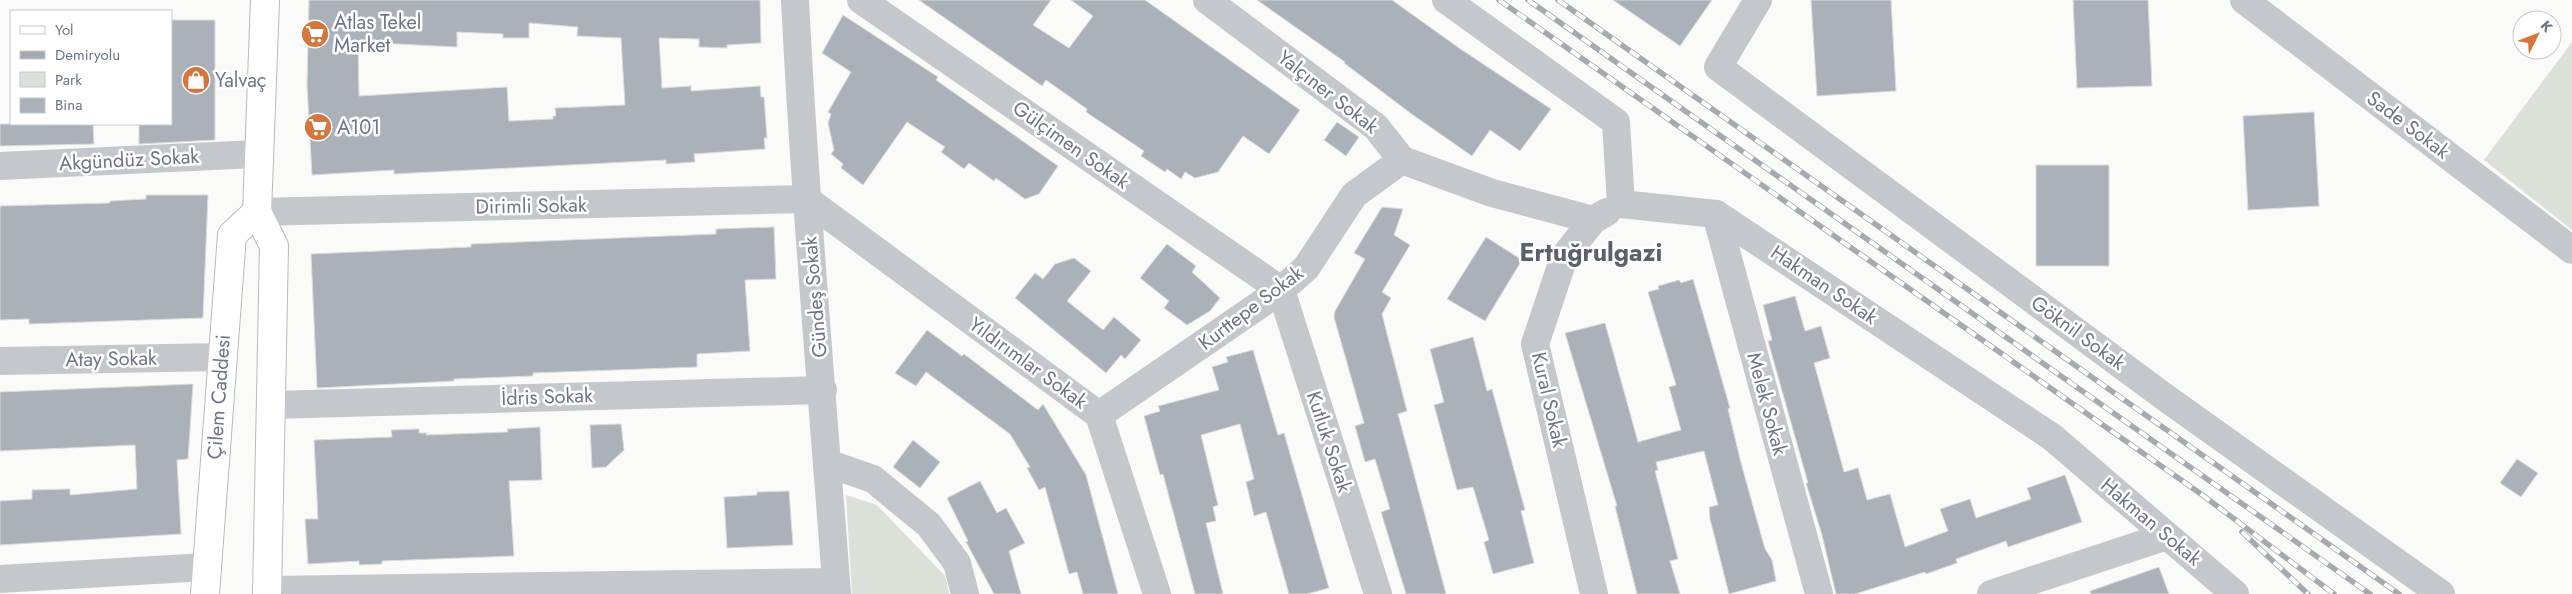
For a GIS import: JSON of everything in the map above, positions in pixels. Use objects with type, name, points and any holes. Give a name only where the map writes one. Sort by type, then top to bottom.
[{"type":"main road","points":[[265,0],[257,154],[257,212],[274,246],[267,592]]},
{"type":"main road","name":"Çilem Caddesi","points":[[205,594],[232,235],[257,212]]},
{"type":"street","name":"Gündeş Sokak","points":[[795,0],[806,199],[823,390],[837,588]]},
{"type":"street","name":"Gülçimen Sokak","points":[[861,0],[1281,290]]},
{"type":"street","name":"Yalçıner Sokak","points":[[1208,0],[1376,127],[1402,160]]},
{"type":"street","points":[[1446,0],[1616,122],[1621,204]]},
{"type":"street","name":"Göknil Sokak","points":[[1758,0],[1718,67],[2166,398],[2441,594]]},
{"type":"street","name":"Sade Sokak","points":[[2244,0],[2572,250]]},
{"type":"street","name":"Akgündüz Sokak","points":[[0,166],[257,154]]},
{"type":"street","name":"Kurttepe Sokak","points":[[1099,415],[1281,290],[1306,268],[1354,195],[1402,160]]},
{"type":"street","points":[[1402,160],[1492,193],[1593,220]]},
{"type":"street","name":"Dirimli Sokak","points":[[257,212],[806,199]]},
{"type":"street","name":"Yıldırımlar Sokak","points":[[806,199],[1099,415],[1156,594]]},
{"type":"street","name":"Hakman Sokak","points":[[1621,204],[1716,214],[2052,437],[2235,594]]},
{"type":"street","name":"Kural Sokak","points":[[1594,594],[1535,344],[1564,257],[1593,220],[1621,204]]},
{"type":"street","name":"Melek Sokak","points":[[1716,214],[1819,594]]},
{"type":"street","name":"Kutluk Sokak","points":[[1281,290],[1378,594]]},
{"type":"street","name":"Atay Sokak","points":[[0,361],[222,357]]},
{"type":"street","name":"İdris Sokak","points":[[272,405],[823,390]]},
{"type":"street","points":[[827,463],[873,479],[929,525],[957,563],[965,594]]},
{"type":"street","points":[[1991,594],[2168,536]]},
{"type":"street","points":[[0,579],[206,567]]},
{"type":"street","points":[[267,592],[837,588]]},
{"type":"green space","points":[[2572,42],[2572,230],[2484,160],[2559,60],[2562,60],[2562,55]]},
{"type":"green space","points":[[846,495],[877,505],[945,576],[949,594],[852,594]]},
{"type":"building","points":[[309,0],[760,0],[761,43],[727,45],[727,48],[699,47],[699,39],[659,38],[662,88],[691,86],[691,91],[760,86],[761,97],[764,97],[767,138],[764,138],[765,149],[694,154],[695,162],[666,164],[666,160],[394,174],[394,170],[312,175],[307,85]],"holes":[[[529,23],[578,27],[577,36],[621,38],[625,105],[555,108],[556,116],[553,116],[553,119],[509,121],[507,87],[359,96],[358,42],[457,47],[457,32],[503,34],[503,38],[529,38]]]},
{"type":"building","points":[[919,0],[1051,0],[1033,25],[1069,48],[1093,16],[1071,0],[1145,0],[1300,110],[1269,154],[1243,136],[1218,172],[1195,178],[1185,172],[1181,179],[1167,169],[1165,172],[1141,156],[1144,151],[1086,112],[1087,109],[1046,80],[1042,86]]},
{"type":"building","points":[[1257,0],[1392,0],[1459,48],[1551,109],[1520,151],[1490,130],[1472,156]]},
{"type":"building","points":[[1613,0],[1712,0],[1680,46]]},
{"type":"building","points":[[1811,0],[1891,0],[1896,91],[1817,96]]},
{"type":"building","points":[[2073,0],[2148,0],[2152,86],[2077,88]]},
{"type":"building","points":[[843,15],[938,77],[936,80],[1058,166],[1039,194],[1025,199],[996,178],[994,181],[969,163],[964,169],[941,152],[945,147],[907,122],[863,185],[841,168],[843,164],[831,154],[834,150],[828,123],[831,114],[828,112],[851,72],[822,53]]},
{"type":"building","points":[[172,20],[215,20],[215,140],[139,144],[139,125],[172,125]]},
{"type":"building","points":[[2314,112],[2319,206],[2248,210],[2243,116]]},
{"type":"building","points":[[1337,122],[1359,137],[1346,156],[1324,140]]},
{"type":"building","points":[[0,124],[93,125],[94,144],[0,146]]},
{"type":"building","points":[[2036,165],[2109,165],[2109,266],[2036,266]]},
{"type":"building","points":[[146,195],[208,195],[203,318],[29,324],[29,319],[0,320],[0,206],[110,203],[110,201],[146,199]]},
{"type":"building","points":[[1382,207],[1403,209],[1394,235],[1410,245],[1382,292],[1391,298],[1382,314],[1407,411],[1398,414],[1446,594],[1406,594],[1381,512],[1390,509],[1375,459],[1365,462],[1355,426],[1364,423],[1334,317],[1335,311],[1365,259],[1354,253]]},
{"type":"building","points":[[774,227],[776,279],[745,280],[750,351],[697,354],[697,367],[533,373],[533,376],[317,388],[311,254],[471,247],[471,244],[716,234],[716,229]]},
{"type":"building","points":[[1486,237],[1522,260],[1485,321],[1447,299]]},
{"type":"building","points":[[1167,244],[1196,266],[1192,272],[1220,298],[1210,311],[1187,325],[1164,308],[1169,301],[1140,278]]},
{"type":"building","points":[[1074,258],[1091,271],[1067,301],[1103,330],[1114,317],[1141,340],[1125,359],[1121,355],[1106,373],[1015,298],[1035,273],[1043,279],[1055,264]]},
{"type":"building","points":[[1693,279],[1730,408],[1728,409],[1741,463],[1765,549],[1772,560],[1776,581],[1729,594],[1710,519],[1709,507],[1718,505],[1704,451],[1656,462],[1658,470],[1655,471],[1678,559],[1670,561],[1680,594],[1637,594],[1615,506],[1617,506],[1565,333],[1605,323],[1638,442],[1681,430],[1669,387],[1676,385],[1648,292],[1659,289],[1658,286],[1679,280],[1681,283]]},
{"type":"building","points":[[1795,296],[1805,331],[1821,326],[1830,358],[1814,363],[1844,472],[1858,468],[1867,500],[1890,494],[1905,547],[1948,531],[1940,509],[1970,499],[1976,518],[2031,499],[2027,488],[2065,475],[2082,522],[2008,547],[2006,541],[1956,559],[1957,563],[1926,574],[1925,572],[1855,594],[1836,594],[1822,535],[1768,341],[1772,340],[1763,305]]},
{"type":"building","points":[[927,330],[962,356],[964,354],[1038,410],[1043,404],[1086,475],[1118,594],[1083,594],[1077,572],[1069,574],[1045,487],[1039,490],[1027,468],[1030,467],[1010,434],[926,372],[916,386],[895,373]]},
{"type":"building","points":[[1473,337],[1487,391],[1492,389],[1525,510],[1521,511],[1534,563],[1493,574],[1484,542],[1489,540],[1473,487],[1457,490],[1434,405],[1444,402],[1430,349]]},
{"type":"building","points":[[1253,350],[1278,435],[1284,433],[1329,588],[1307,594],[1289,594],[1266,512],[1254,516],[1246,482],[1254,479],[1240,424],[1201,435],[1218,505],[1213,507],[1216,521],[1206,523],[1223,594],[1195,594],[1163,474],[1160,475],[1144,416],[1160,411],[1158,406],[1219,390],[1212,367],[1228,362],[1226,357]]},
{"type":"building","points":[[193,384],[188,459],[177,460],[181,534],[0,545],[0,501],[32,499],[32,490],[70,489],[70,495],[137,489],[135,445],[0,451],[0,392]]},
{"type":"building","points":[[621,424],[624,450],[606,467],[592,468],[590,425]]},
{"type":"building","points":[[540,427],[542,480],[509,481],[514,556],[382,561],[382,564],[359,565],[359,561],[308,564],[305,519],[318,519],[314,440],[392,437],[391,430],[419,429],[419,433],[427,433],[426,435],[508,432],[507,429]]},
{"type":"building","points":[[913,440],[940,462],[920,488],[893,467]]},
{"type":"building","points":[[2517,459],[2538,473],[2521,497],[2500,483]]},
{"type":"building","points":[[980,481],[997,513],[1006,508],[1025,543],[1009,551],[1021,594],[994,594],[966,542],[968,541],[947,498]]},
{"type":"building","points":[[789,491],[793,545],[727,548],[724,497],[757,495],[757,492]]},
{"type":"building","points":[[2159,567],[2169,594],[2091,594],[2090,591]]},
{"type":"railway","points":[[1499,0],[2201,494],[2334,594]]},
{"type":"railway","points":[[1528,0],[2370,594]]},
{"type":"railway","points":[[1558,0],[2399,594]]},
{"type":"railway","points":[[2242,532],[2308,594]]},
{"type":"place","name":"Atlas Tekel Market","points":[[315,34]]},
{"type":"place","name":"Yalvaç","points":[[196,80]]},
{"type":"place","name":"A101","points":[[318,127]]},
{"type":"district","name":"Ertuğrulgazi","points":[[1591,252]]}]
